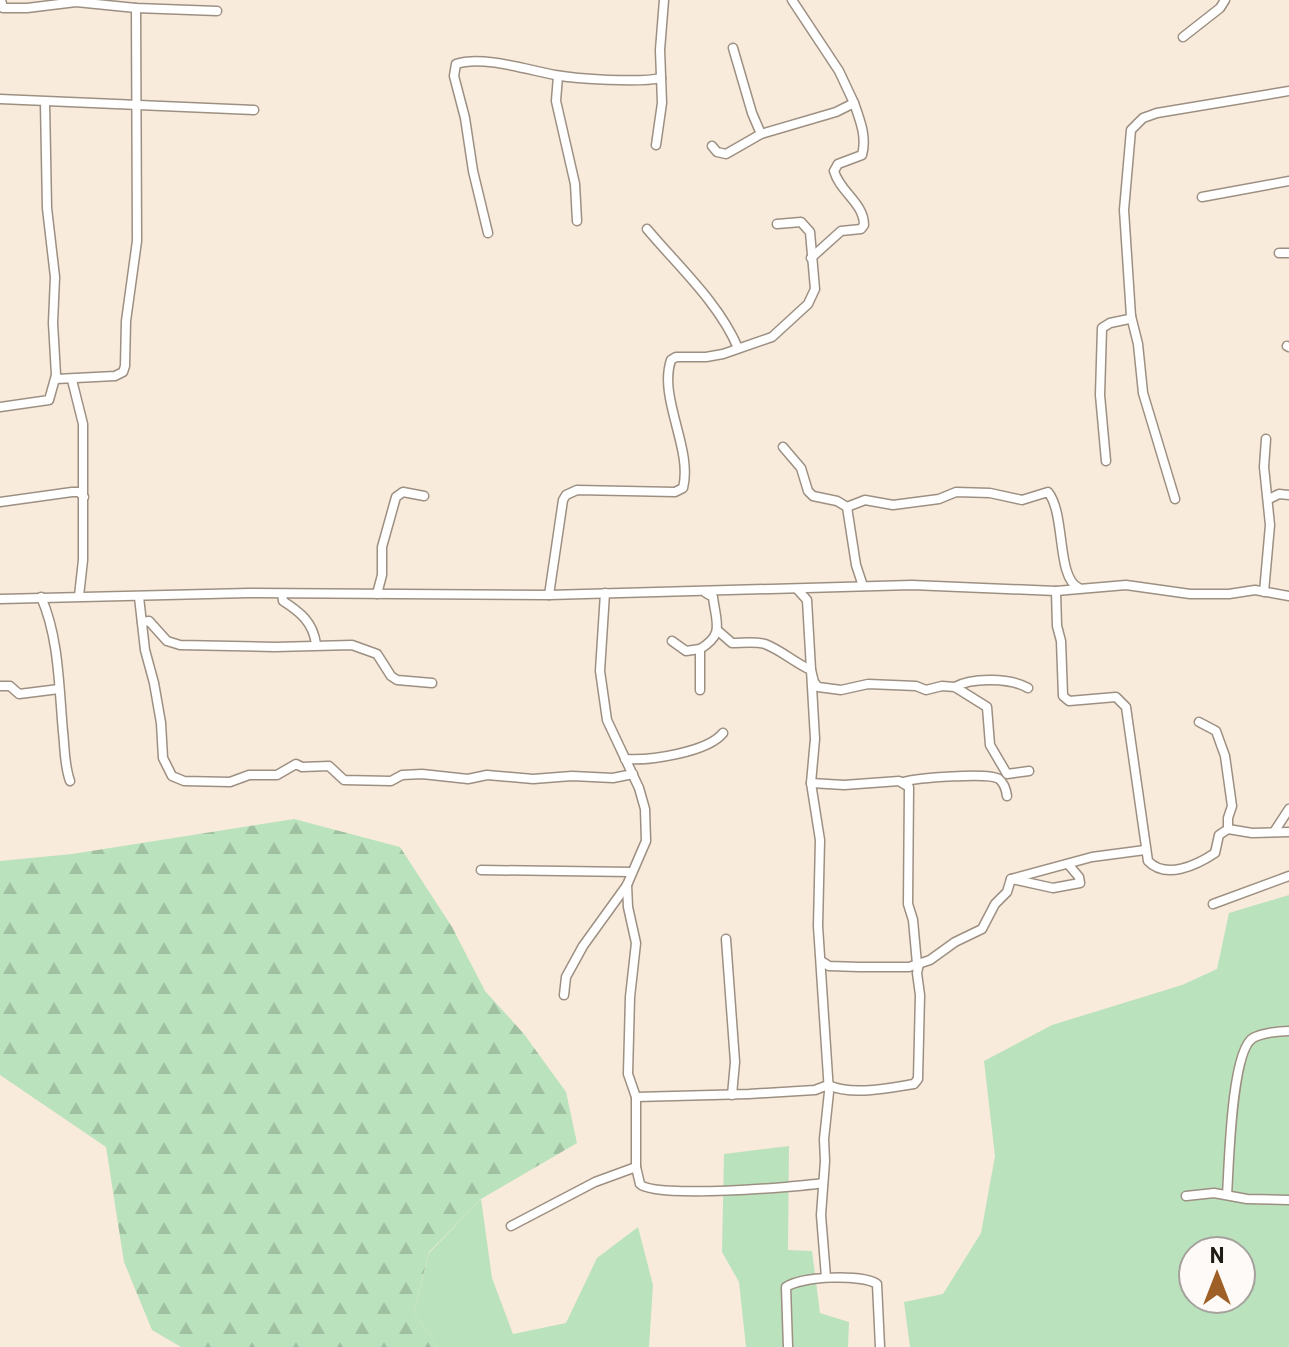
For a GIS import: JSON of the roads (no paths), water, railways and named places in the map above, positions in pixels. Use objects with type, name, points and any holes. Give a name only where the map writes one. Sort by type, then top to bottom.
[{"type":"street","points":[[1,0],[3,8],[76,1],[136,8],[168,4],[217,11]]},
{"type":"street","points":[[656,145],[662,103],[660,50],[664,0]]},
{"type":"street","points":[[792,0],[839,71],[862,127],[864,149],[862,155],[838,164],[834,171],[843,190],[860,208],[864,225],[861,229],[841,231],[811,258]]},
{"type":"street","points":[[1183,37],[1225,0]]},
{"type":"street","points":[[56,379],[115,376],[123,372],[125,366],[126,321],[137,241],[136,8]]},
{"type":"street","points":[[733,48],[761,134]]},
{"type":"street","points":[[488,233],[454,76],[456,64],[469,61],[531,68],[558,76],[661,78]]},
{"type":"street","points":[[558,76],[556,101],[575,184],[577,221]]},
{"type":"street","points":[[1175,499],[1143,393],[1138,344],[1131,316],[1124,210],[1131,130],[1143,118],[1157,113],[1289,91]]},
{"type":"street","points":[[0,99],[254,110]]},
{"type":"street","points":[[0,407],[49,400],[56,379],[53,323],[55,277],[47,208],[45,103]]},
{"type":"street","points":[[712,146],[717,152],[726,154],[761,134],[836,112],[854,103]]},
{"type":"street","points":[[1202,197],[1289,181]]},
{"type":"street","points":[[549,595],[566,495],[577,490],[625,493],[679,491],[685,481],[671,394],[671,360],[676,357],[706,357],[776,335],[808,304],[815,289],[810,232],[804,224],[777,224]]},
{"type":"street","points":[[647,229],[712,306],[731,331],[738,348]]},
{"type":"street","points":[[1106,461],[1100,395],[1102,328],[1131,316]]},
{"type":"street","points":[[72,380],[83,424],[84,497],[79,596]]},
{"type":"street","points":[[1264,592],[1270,525],[1264,467],[1266,439]]},
{"type":"street","points":[[783,447],[801,468],[808,491],[813,496],[837,501],[847,507]]},
{"type":"street","points":[[0,502],[72,492],[79,492],[84,497]]},
{"type":"street","points":[[377,594],[382,575],[382,547],[396,497],[403,492],[424,496]]},
{"type":"street","points":[[847,507],[865,500],[893,505],[939,499],[956,492],[990,493],[1022,500],[1048,492],[1055,504],[1064,562],[1071,583],[1082,589]]},
{"type":"street","points":[[1269,499],[1279,494],[1289,495]]},
{"type":"street","points":[[847,507],[856,565],[863,586]]},
{"type":"street","points":[[0,599],[282,594],[549,595],[863,586],[1056,591],[1126,585],[1190,594],[1264,592],[1289,596]]},
{"type":"street","points":[[807,600],[816,589]]},
{"type":"street","points":[[798,590],[807,600],[815,739],[811,783],[820,840],[818,926],[831,1088],[824,1139],[821,1226],[826,1277]]},
{"type":"street","points":[[1056,591],[1063,696],[1069,701],[1116,697],[1126,707],[1132,762],[1140,794],[1145,850],[1153,866],[1180,869],[1215,853],[1219,835],[1228,829],[1252,833],[1285,829],[1289,809]]},
{"type":"street","points":[[672,641],[686,651],[700,649],[712,642],[717,630],[713,597],[693,592]]},
{"type":"street","points":[[564,995],[566,977],[627,885],[646,841],[645,809],[633,774],[607,720],[600,671],[605,593]]},
{"type":"street","points":[[282,594],[283,601],[304,616],[315,634],[316,644]]},
{"type":"street","points":[[41,597],[49,616],[70,781]]},
{"type":"street","points":[[139,597],[145,650],[161,723],[163,758],[172,776],[184,781],[230,782],[249,775],[277,775],[296,764],[302,767],[329,766],[344,780],[391,781],[402,775],[422,774],[468,779],[487,775],[533,779],[572,776],[613,778],[633,774]]},
{"type":"street","points":[[142,622],[149,621],[167,641],[180,645],[352,645],[377,654],[397,680],[432,683]]},
{"type":"street","points":[[717,630],[732,643],[763,643],[811,670],[818,687],[829,690],[868,684],[916,686],[926,690],[982,681],[1019,683],[1028,688]]},
{"type":"street","points":[[700,649],[700,690]]},
{"type":"street","points":[[0,686],[10,686],[19,694],[59,689]]},
{"type":"street","points":[[955,687],[987,707],[990,745],[1007,774]]},
{"type":"street","points":[[1199,722],[1216,731],[1225,756],[1232,806],[1228,829]]},
{"type":"street","points":[[625,759],[654,759],[704,747],[723,733]]},
{"type":"street","points":[[811,783],[844,785],[976,775],[994,777],[1029,771]]},
{"type":"street","points":[[994,777],[1004,786],[1007,796]]},
{"type":"street","points":[[636,1097],[869,1089],[917,1082],[920,995],[913,920],[908,904],[910,791],[903,782]]},
{"type":"street","points":[[1011,879],[1103,855],[1145,850]]},
{"type":"street","points":[[1011,879],[1053,888],[1080,883],[1068,864]]},
{"type":"street","points":[[481,870],[632,872]]},
{"type":"street","points":[[1213,904],[1289,876]]},
{"type":"street","points":[[821,961],[834,967],[915,967],[982,929],[995,904],[1007,892],[1011,879]]},
{"type":"street","points":[[627,885],[636,943],[630,997],[628,1074],[636,1097],[636,1167],[640,1184],[648,1190],[721,1191],[823,1183]]},
{"type":"street","points":[[726,939],[735,1062],[732,1095]]},
{"type":"street","points":[[1227,1195],[1236,1077],[1243,1051],[1251,1039],[1289,1031]]},
{"type":"street","points":[[511,1226],[595,1182],[636,1167]]},
{"type":"street","points":[[1186,1196],[1198,1193],[1247,1199],[1287,1197]]},
{"type":"street","points":[[788,1347],[786,1287],[795,1282],[826,1277],[870,1280],[877,1284],[880,1347]]}]
